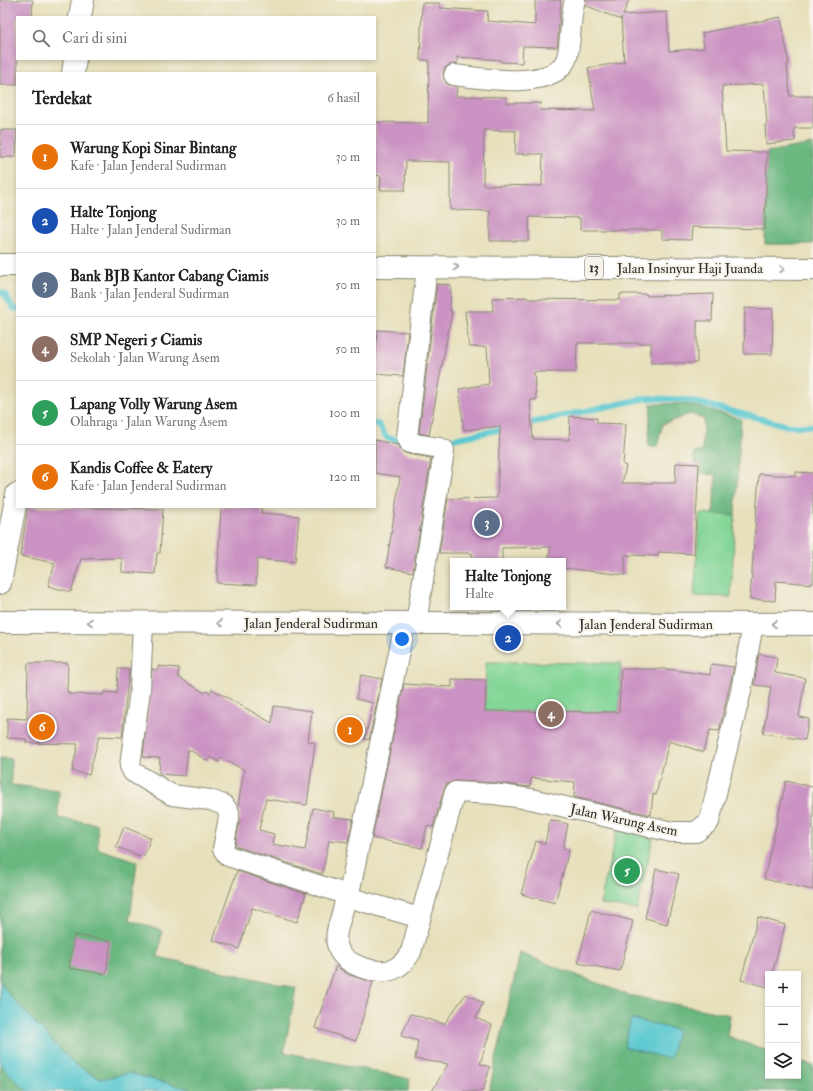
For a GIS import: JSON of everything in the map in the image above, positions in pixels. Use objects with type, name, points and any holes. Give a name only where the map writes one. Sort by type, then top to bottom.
[{"type":"main road","points":[[80,16],[82,0]]},
{"type":"main road","points":[[73,72],[74,60]]},
{"type":"main road","points":[[0,265],[16,265]]},
{"type":"main road","name":"Jalan Insinyur Haji Juanda","points":[[376,267],[813,269]]},
{"type":"main road","points":[[0,583],[16,499]]},
{"type":"main road","name":"Jalan Jenderal Sudirman","points":[[0,622],[813,624]]},
{"type":"street","points":[[454,75],[523,80],[551,74],[561,68],[566,59],[572,11],[575,0]]},
{"type":"street","points":[[143,622],[140,690],[130,766],[133,772],[166,793],[178,797],[210,800],[224,805],[227,808],[229,817],[223,849],[228,856],[279,874],[338,892],[344,896],[420,918],[411,952],[404,962],[395,969],[384,972],[374,972],[348,961],[338,949],[336,941],[345,903],[344,896],[350,889],[410,623],[444,452],[444,450],[440,448],[410,442],[407,437],[427,267]]},
{"type":"street","name":"Jalan Warung Asem","points":[[420,918],[455,792],[494,794],[531,799],[672,832],[696,832],[709,822],[741,691],[752,624]]},
{"type":"green space","points":[[813,144],[813,244],[765,244],[767,152]]},
{"type":"green space","points":[[651,404],[688,404],[741,419],[735,515],[713,514],[716,475],[700,473],[701,464],[694,463],[694,452],[702,452],[704,419],[690,414],[663,424],[657,446],[648,446]]},
{"type":"green space","points":[[700,513],[735,515],[731,597],[694,596]]},
{"type":"green space","points":[[486,662],[621,663],[619,712],[485,711]]},
{"type":"green space","points":[[0,758],[11,759],[11,785],[59,790],[58,818],[97,824],[98,849],[137,861],[130,920],[162,931],[158,957],[296,988],[284,1052],[410,1079],[408,1091],[197,1091],[129,1073],[101,1079],[74,1064],[11,997],[0,981]]},
{"type":"green space","points":[[617,830],[653,838],[637,910],[600,904]]},
{"type":"green space","points":[[520,953],[628,995],[730,1015],[727,1036],[765,1050],[765,1079],[801,1079],[801,1062],[813,1066],[813,1091],[489,1091]]},
{"type":"green space","points":[[0,1064],[27,1091],[0,1091]]},
{"type":"water","points":[[0,981],[11,997],[74,1064],[101,1079],[129,1073],[197,1091],[27,1091],[0,1064]]},
{"type":"water","points":[[631,1019],[677,1030],[670,1059],[624,1047]]},
{"type":"building","points":[[0,0],[33,0],[32,16],[16,16],[16,85],[0,85]]},
{"type":"building","points":[[535,0],[561,0],[557,47],[523,46],[522,63],[457,57],[457,64],[449,65],[445,68],[443,74],[447,84],[457,87],[456,96],[506,97],[506,103],[541,103],[540,110],[595,111],[588,68],[624,62],[621,17],[621,20],[585,5],[586,0],[629,0],[623,15],[667,12],[669,51],[704,48],[702,33],[781,17],[789,64],[787,64],[790,96],[813,96],[813,128],[794,128],[795,141],[766,144],[765,125],[767,124],[764,84],[722,86],[726,151],[767,152],[765,229],[692,227],[691,240],[662,239],[662,230],[580,230],[580,218],[529,217],[529,241],[490,241],[490,211],[450,210],[450,162],[406,161],[405,190],[380,190],[381,176],[376,175],[376,122],[428,123],[429,60],[420,60],[422,3],[440,3],[440,8],[488,11],[487,21],[535,25]],"holes":[[[484,130],[516,131],[515,154],[543,154],[542,186],[483,185]]]},
{"type":"building","points":[[0,130],[16,130],[16,157],[0,157]]},
{"type":"building","points":[[437,284],[451,285],[450,311],[452,311],[429,435],[419,433]]},
{"type":"building","points":[[620,294],[647,294],[647,296],[713,294],[712,321],[697,321],[697,363],[651,363],[651,343],[577,343],[576,372],[534,372],[536,400],[530,400],[533,439],[569,440],[570,416],[597,418],[597,423],[626,424],[623,465],[626,466],[622,483],[675,483],[676,463],[699,464],[694,554],[658,552],[658,556],[625,555],[625,575],[566,568],[566,558],[549,558],[551,547],[502,548],[502,558],[473,558],[472,553],[439,553],[448,499],[497,498],[500,426],[464,430],[459,389],[489,384],[487,347],[469,347],[465,311],[493,311],[492,298],[527,297],[527,299],[620,300]]},
{"type":"building","points":[[745,308],[773,309],[772,354],[744,354]]},
{"type":"building","points":[[377,330],[408,332],[403,376],[376,374]]},
{"type":"building","points":[[376,440],[398,445],[403,452],[408,454],[431,458],[413,572],[386,567],[400,477],[376,473]]},
{"type":"building","points":[[796,472],[813,473],[813,584],[776,581],[775,601],[750,599],[759,474],[796,476]]},
{"type":"building","points":[[28,508],[163,509],[160,553],[157,553],[155,574],[122,572],[122,558],[81,559],[71,592],[48,586],[55,563],[20,556]]},
{"type":"building","points":[[221,508],[262,508],[261,513],[299,516],[295,562],[257,559],[256,585],[217,583]]},
{"type":"building","points":[[759,654],[777,657],[775,673],[805,678],[799,717],[809,719],[805,740],[763,733],[771,687],[754,685]]},
{"type":"building","points":[[28,663],[68,663],[67,692],[69,692],[69,694],[104,695],[104,692],[117,693],[118,669],[129,669],[122,737],[99,736],[89,775],[72,771],[78,744],[26,743],[26,739],[7,738],[7,718],[27,719]]},
{"type":"building","points":[[711,664],[734,667],[719,731],[710,730],[703,752],[669,741],[656,795],[653,794],[651,815],[574,797],[575,782],[531,778],[530,787],[496,783],[455,781],[447,784],[444,789],[433,827],[427,826],[422,848],[372,838],[404,684],[452,687],[452,679],[486,680],[485,711],[619,712],[621,669],[667,669],[710,675]]},
{"type":"building","points":[[158,666],[179,668],[178,677],[205,693],[207,691],[210,693],[212,689],[272,723],[274,706],[312,711],[308,741],[315,743],[307,805],[266,799],[259,830],[274,834],[272,844],[305,850],[313,808],[334,812],[333,817],[353,819],[348,842],[329,840],[322,874],[235,846],[240,819],[238,806],[244,770],[221,758],[219,762],[210,757],[208,761],[188,749],[185,776],[159,774],[160,758],[143,757],[152,669],[158,670]]},
{"type":"building","points":[[361,675],[382,679],[369,740],[365,739],[373,703],[356,699]]},
{"type":"building","points":[[786,781],[813,787],[813,890],[764,879]]},
{"type":"building","points":[[550,820],[568,824],[563,848],[569,850],[555,903],[521,894],[536,841],[545,844]]},
{"type":"building","points":[[124,827],[151,838],[143,857],[116,847]]},
{"type":"building","points":[[656,869],[679,874],[667,924],[645,918]]},
{"type":"building","points":[[237,871],[306,894],[297,922],[252,908],[239,949],[213,940]]},
{"type":"building","points":[[591,910],[633,921],[620,971],[578,963]]},
{"type":"building","points":[[758,917],[785,925],[773,971],[765,971],[765,986],[741,980]]},
{"type":"building","points":[[74,935],[111,941],[106,974],[69,968]]},
{"type":"building","points":[[336,966],[349,975],[373,982],[356,1041],[315,1028]]},
{"type":"building","points":[[466,994],[483,1003],[476,1018],[492,1025],[480,1064],[490,1067],[483,1091],[432,1091],[448,1064],[415,1059],[418,1041],[401,1036],[411,1014],[444,1024]]},
{"type":"waterway","points":[[0,292],[5,294],[13,308],[16,309]]},
{"type":"waterway","points":[[525,424],[647,398],[687,400],[789,426],[813,426]]},
{"type":"waterway","points":[[376,424],[378,424],[387,438],[405,441]]},
{"type":"waterway","points":[[438,442],[508,428]]},
{"type":"place","name":"Bank BJB Kantor Cabang Ciamis","points":[[487,523]]},
{"type":"place","name":"Halte Tonjong","points":[[508,638]]},
{"type":"place","name":"SMP Negeri 5 Ciamis","points":[[551,714]]},
{"type":"place","name":"Kandis Coffee & Eatery","points":[[42,727]]},
{"type":"place","name":"Warung Kopi Sinar Bintang","points":[[350,730]]},
{"type":"place","name":"Lapang Volly Warung Asem","points":[[627,871]]}]
